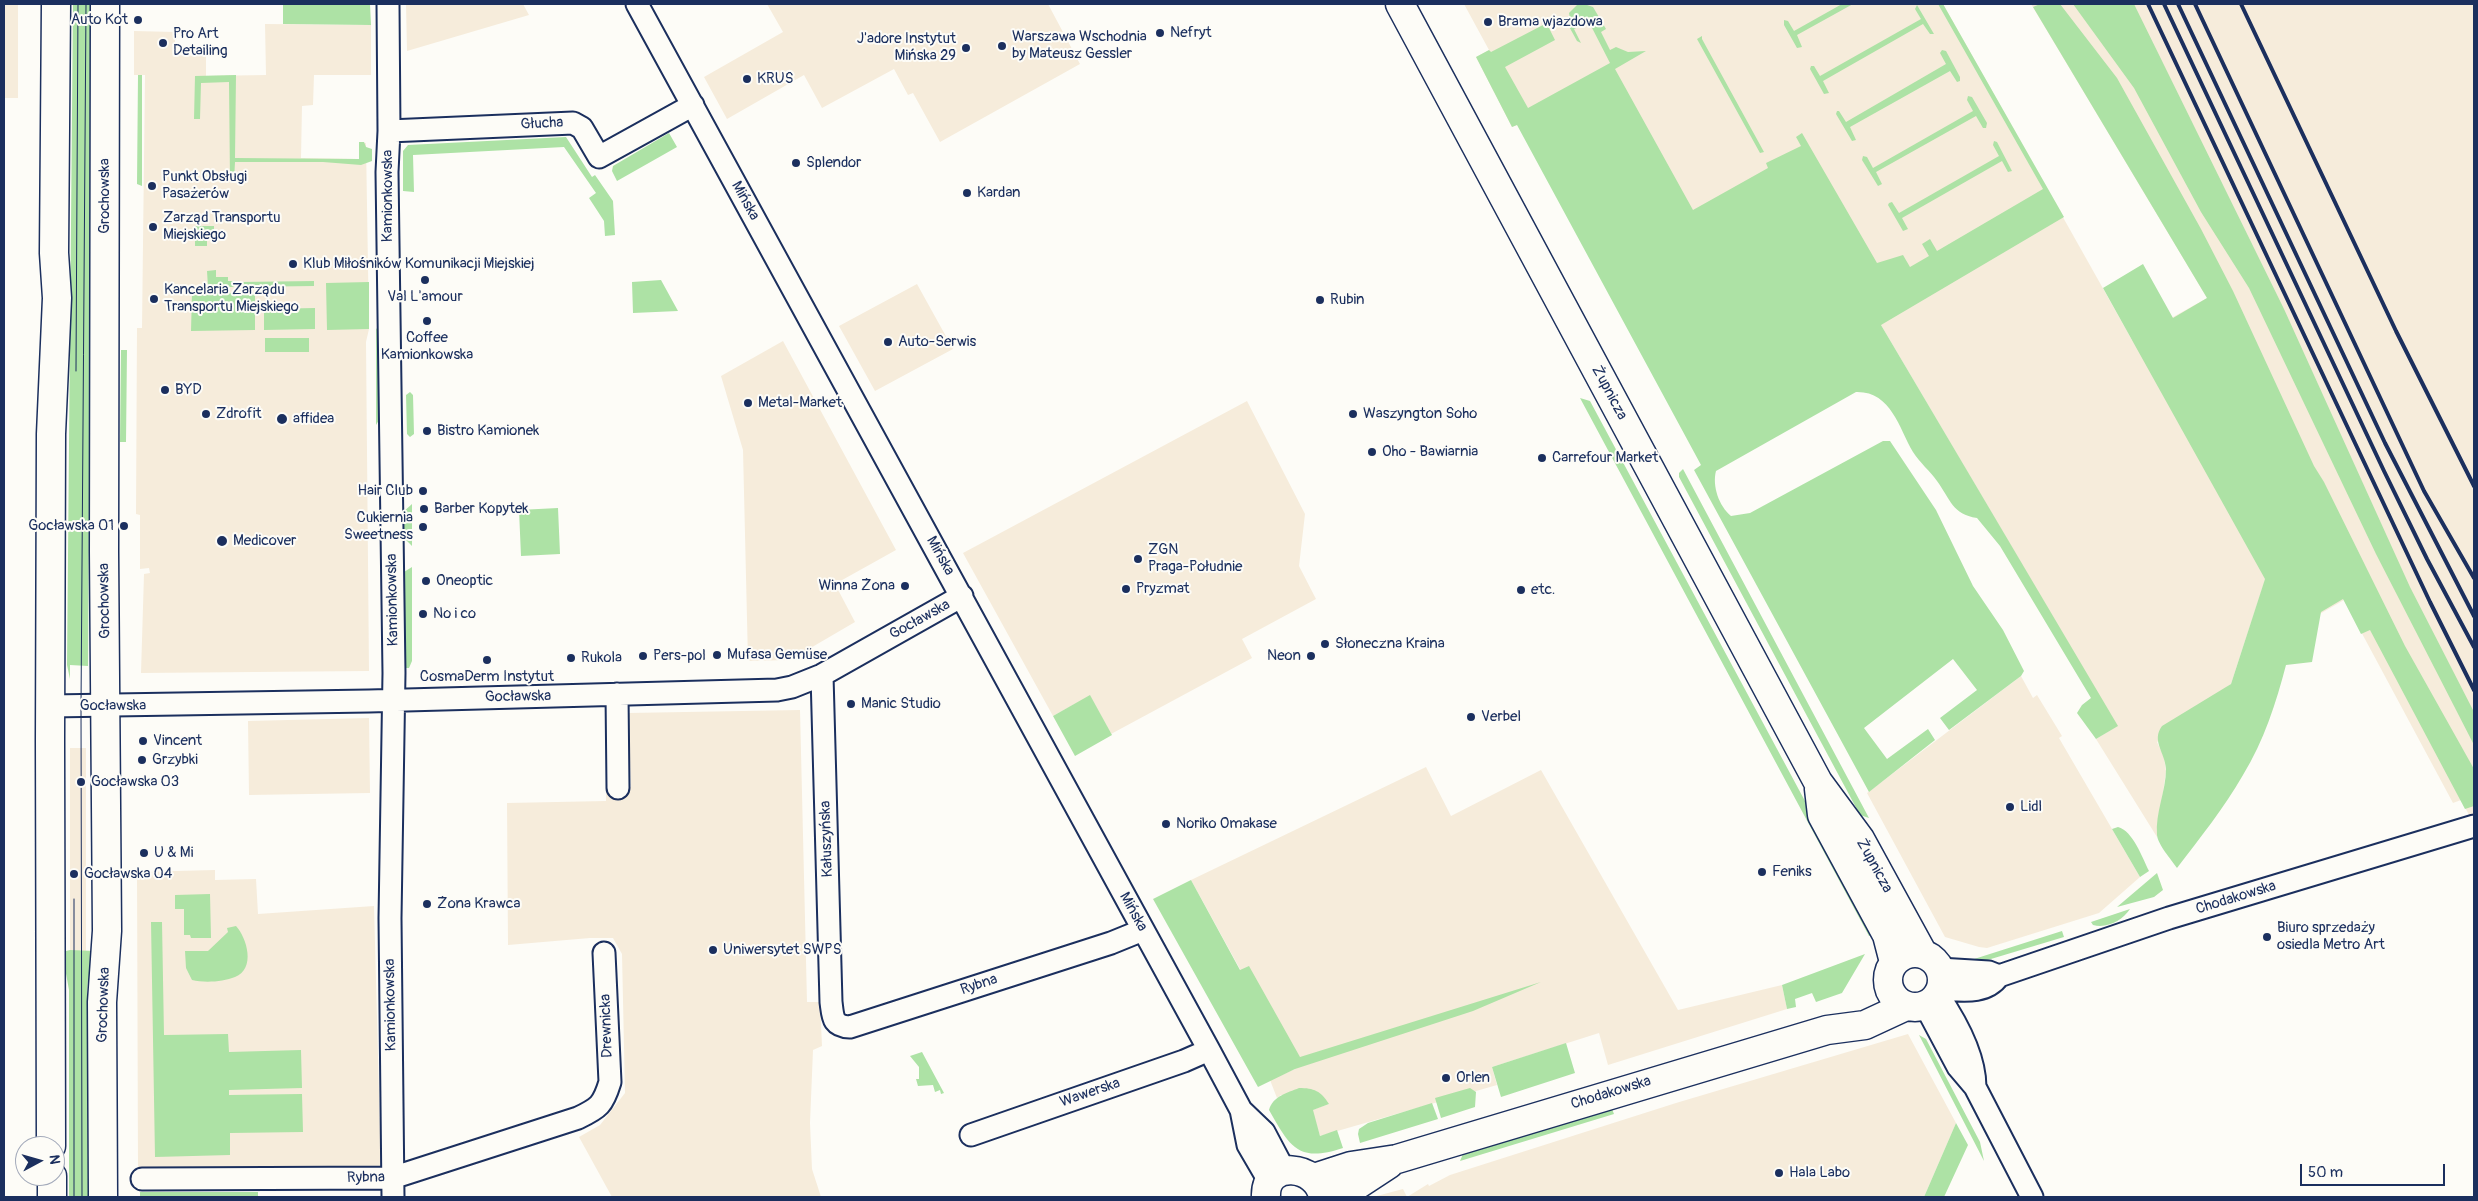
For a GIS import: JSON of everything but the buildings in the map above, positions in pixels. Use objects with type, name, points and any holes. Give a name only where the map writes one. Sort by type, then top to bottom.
[{"type":"main road","points":[[51,1136],[51,434],[57,298],[54,253],[56,4]]},
{"type":"main road","name":"Grochowska","points":[[103,1197],[102,1002],[107,931],[107,706],[104,550],[105,4]]},
{"type":"main road","name":"Żupnicza","points":[[1400,4],[1818,782],[1860,839],[1928,986]]},
{"type":"main road","name":"Żupnicza","points":[[1818,782],[1822,816],[1887,935],[1891,973]]},
{"type":"main road","points":[[1908,954],[1928,986],[1895,998],[1891,973],[1908,954]]},
{"type":"main road","name":"Chodakowska","points":[[1827,1030],[1845,1016],[1868,1003],[1891,973]]},
{"type":"main road","name":"Chodakowska","points":[[1320,1191],[1351,1166],[1397,1159],[1827,1030],[1865,1025],[1928,986]]},
{"type":"main road","points":[[1273,1183],[1302,1173],[1320,1191]]},
{"type":"street","name":"Kamionkowska","points":[[388,4],[389,131],[387,172],[393,700],[390,918],[392,1187]]},
{"type":"street","name":"Mińska","points":[[637,4],[1209,1050],[1241,1110],[1248,1145],[1273,1183]]},
{"type":"street","name":"Głucha","points":[[389,131],[573,123],[582,128],[599,157],[693,105]]},
{"type":"street","name":"Gocławska","points":[[50,706],[393,700],[777,690],[792,687],[822,675],[962,596]]},
{"type":"street","name":"Kałuszyńska","points":[[822,675],[831,1002]]},
{"type":"street","points":[[617,694],[618,788]]},
{"type":"street","name":"Chodakowska","points":[[1928,986],[1973,990],[1986,988],[1994,983],[1999,976],[2169,918],[2474,826]]},
{"type":"street","name":"Rybna","points":[[831,1002],[835,1022],[841,1027],[850,1027],[1143,930]]},
{"type":"street","name":"Drewnicka","points":[[604,952],[610,1082],[604,1100]]},
{"type":"street","name":"Żupnicza","points":[[1928,986],[1958,1067],[1975,1087],[2032,1197]]},
{"type":"street","name":"Wawerska","points":[[971,1135],[1184,1061],[1209,1050]]},
{"type":"street","name":"Rybna","points":[[142,1179],[392,1187],[578,1118],[596,1109],[604,1100]]},
{"type":"shaded area","points":[[4,4],[18,4],[18,98],[4,98]]},
{"type":"shaded area","points":[[406,4],[523,4],[529,15],[407,51]]},
{"type":"shaded area","points":[[767,4],[1048,4],[1080,64],[940,142],[913,93],[908,95],[894,69],[822,108],[804,75],[727,119],[704,77],[783,32]]},
{"type":"shaded area","points":[[1464,4],[1943,4],[2132,340],[2207,298],[2031,4],[2474,4],[2474,824],[2461,800],[2453,803],[2344,600],[2292,630],[2265,580],[2231,684],[2157,742],[2164,757],[2166,771],[2157,837],[2096,739],[2117,726],[1881,325],[1517,125],[1512,127],[1476,57],[1489,50]]},
{"type":"shaded area","points":[[265,24],[371,25],[371,75],[314,75],[313,105],[302,106],[301,158],[359,159],[359,142],[366,143],[369,329],[366,342],[369,671],[141,673],[144,574],[150,573],[149,568],[140,569],[140,515],[136,514],[137,328],[142,328],[145,75],[134,75],[134,31],[175,32],[175,55],[206,56],[206,76],[266,75]]},
{"type":"shaded area","points":[[917,284],[953,349],[875,391],[839,326]]},
{"type":"shaded area","points":[[783,341],[896,550],[835,584],[855,622],[790,660],[748,661],[743,450],[721,376]]},
{"type":"shaded area","points":[[1247,401],[1305,514],[1299,566],[1316,599],[1242,639],[1252,658],[1111,734],[1090,696],[1053,716],[963,553]]},
{"type":"shaded area","points":[[2021,676],[2033,698],[2037,695],[2062,736],[2059,738],[2140,877],[2099,913],[1987,948],[1979,947],[1945,937],[1867,793]]},
{"type":"shaded area","name":"Uniwersytet SWPS","points":[[800,710],[807,1002],[820,1002],[822,1046],[813,1050],[810,1123],[812,1169],[821,1197],[612,1197],[579,1137],[600,1125],[625,1093],[622,954],[613,938],[590,938],[508,945],[507,803],[606,801],[606,788],[631,787],[628,713]]},
{"type":"shaded area","points":[[369,718],[370,793],[249,795],[248,721]]},
{"type":"shaded area","points":[[70,748],[86,748],[86,951],[70,952]]},
{"type":"shaded area","points":[[1426,767],[1451,816],[1541,770],[1678,1010],[1782,985],[1787,1009],[1608,1065],[1599,1033],[1492,1067],[1497,1085],[1320,1136],[1312,1110],[1329,1104],[1281,1095],[1277,1098],[1270,1080],[1295,1069],[1191,880]]},
{"type":"shaded area","points":[[215,870],[215,880],[256,879],[258,914],[374,906],[381,1168],[138,1169],[137,872]]},
{"type":"shaded area","points":[[1908,1034],[1956,1123],[1924,1197],[1407,1197],[1428,1184],[1429,1186],[1450,1175],[1676,1103]]},
{"type":"shaded area","points":[[1403,1189],[1407,1197],[1373,1197]]},
{"type":"green space","points":[[73,4],[92,4],[88,666],[70,665],[70,679],[67,665]]},
{"type":"green space","points":[[283,4],[370,4],[371,25],[283,24]]},
{"type":"green space","points":[[1584,4],[1593,7],[1606,29],[1601,32],[1610,50],[1616,47],[1628,52],[1646,51],[1615,69],[1693,210],[1768,168],[1766,163],[1801,146],[1796,137],[1802,133],[1877,263],[1903,255],[1910,267],[1929,256],[1922,244],[1930,239],[1937,251],[2043,189],[1938,4],[1943,4],[2064,217],[1881,325],[2118,726],[2096,739],[2077,713],[2082,705],[2091,698],[2000,546],[1977,518],[1957,510],[1937,481],[1913,452],[1898,422],[1886,404],[1868,393],[1856,392],[1716,471],[1716,489],[1723,507],[1731,516],[1750,513],[1883,441],[1890,441],[1936,510],[1973,586],[2003,630],[2024,671],[2021,676],[1949,730],[1940,718],[1977,690],[1953,659],[1864,728],[1887,759],[1928,729],[1935,740],[1869,792],[1694,470],[1701,465],[1517,125],[1512,127],[1476,57],[1489,50],[1491,52],[1543,25],[1549,28],[1555,40],[1505,67],[1528,108],[1610,63],[1589,22],[1574,29],[1581,43],[1577,41],[1566,21],[1570,19],[1569,13],[1577,5]]},
{"type":"green space","points":[[1842,4],[1853,4],[1797,35],[1802,47],[1797,48],[1784,25],[1784,20],[1788,21],[1794,31]]},
{"type":"green space","points":[[2040,4],[2060,4],[2117,78],[2201,229],[2233,291],[2314,466],[2324,482],[2405,646],[2474,769],[2474,806],[2465,809],[2370,630],[2361,634],[2343,599],[2321,612],[2312,662],[2286,665],[2269,721],[2257,749],[2220,811],[2177,868],[2160,843],[2157,827],[2166,769],[2158,742],[2159,731],[2162,726],[2231,684],[2265,579],[2103,288],[2143,264],[2173,318],[2207,298],[2033,7]]},
{"type":"green space","points":[[2073,4],[2134,4],[2284,309],[2410,587],[2474,712],[2474,745],[2376,554],[2249,288],[2201,212],[2134,88]]},
{"type":"green space","points":[[1917,5],[1934,34],[1930,34],[1923,24],[1823,81],[1829,93],[1824,94],[1810,69],[1811,66],[1814,66],[1820,76],[1921,19],[1915,9]]},
{"type":"green space","points":[[1702,36],[1764,152],[1760,153],[1697,39]]},
{"type":"green space","points":[[1942,50],[1946,51],[1960,77],[1960,81],[1957,82],[1950,71],[1850,127],[1856,140],[1852,141],[1836,114],[1837,111],[1839,111],[1846,122],[1946,64],[1940,53]]},
{"type":"green space","points":[[138,75],[142,75],[142,186],[137,184]]},
{"type":"green space","points":[[236,75],[235,158],[359,159],[359,142],[364,142],[366,147],[372,149],[372,161],[361,165],[323,162],[235,162],[234,181],[230,181],[229,82],[201,83],[200,119],[194,119],[195,76]]},
{"type":"green space","points":[[1968,96],[1972,97],[1987,123],[1986,128],[1983,128],[1976,116],[1876,172],[1882,184],[1878,186],[1862,160],[1863,156],[1867,157],[1873,168],[1973,111],[1967,100]]},
{"type":"green space","points":[[669,133],[677,147],[617,181],[612,171],[613,166]]},
{"type":"green space","points":[[566,137],[592,177],[595,175],[613,201],[615,235],[605,236],[604,221],[589,198],[596,193],[564,147],[413,155],[414,192],[403,191],[403,151],[408,145]]},
{"type":"green space","points":[[1994,141],[1997,142],[2012,171],[2008,172],[2002,161],[1902,218],[1908,229],[1903,231],[1888,205],[1889,203],[1892,202],[1899,213],[1999,156],[1993,145]]},
{"type":"green space","points":[[195,226],[214,226],[214,233],[207,233],[207,246],[195,246]]},
{"type":"green space","points":[[216,270],[216,277],[228,277],[228,281],[234,281],[234,287],[208,287],[207,271]]},
{"type":"green space","points":[[661,280],[678,311],[633,313],[632,282]]},
{"type":"green space","points":[[314,281],[314,286],[240,287],[240,282]]},
{"type":"green space","points":[[369,282],[369,329],[327,330],[326,283]]},
{"type":"green space","points":[[192,293],[255,293],[255,330],[191,331]]},
{"type":"green space","points":[[315,308],[315,329],[264,330],[264,309]]},
{"type":"green space","points":[[376,328],[379,332],[381,417],[376,425]]},
{"type":"green space","points":[[265,338],[309,338],[309,352],[265,352]]},
{"type":"green space","points":[[121,350],[127,350],[126,442],[120,442]]},
{"type":"green space","points":[[410,392],[413,395],[414,434],[410,437],[407,434],[406,395]]},
{"type":"green space","points":[[1580,398],[1590,401],[1877,935],[1869,936]]},
{"type":"green space","points":[[1683,469],[1869,818],[1860,815],[1679,477],[1679,473]]},
{"type":"green space","points":[[412,504],[412,546],[404,538],[402,513]]},
{"type":"green space","points":[[558,508],[560,554],[521,556],[519,510]]},
{"type":"green space","points":[[412,567],[412,661],[409,668],[405,668],[403,577],[404,572]]},
{"type":"green space","points":[[1090,695],[1112,735],[1075,756],[1053,716]]},
{"type":"green space","points":[[2118,827],[2123,829],[2133,839],[2149,871],[2140,877],[2112,829]]},
{"type":"green space","points":[[2157,873],[2163,890],[2154,897],[2117,907]]},
{"type":"green space","points":[[1191,880],[1240,970],[1249,966],[1300,1057],[1541,982],[1473,1011],[1295,1069],[1258,1087],[1153,899]]},
{"type":"green space","points":[[210,894],[211,938],[191,938],[190,935],[184,935],[184,909],[175,909],[175,895]]},
{"type":"green space","points":[[2130,909],[2123,917],[2109,925],[2098,926],[2093,925],[2091,922]]},
{"type":"green space","points":[[151,922],[162,922],[164,1035],[228,1034],[229,1052],[301,1050],[302,1088],[229,1090],[229,1095],[302,1094],[303,1132],[230,1133],[230,1155],[155,1157]]},
{"type":"green space","points":[[236,926],[240,931],[248,953],[246,967],[242,973],[230,979],[219,981],[202,982],[192,980],[186,968],[185,951],[208,951],[228,932],[227,928]]},
{"type":"green space","points":[[2062,931],[2064,937],[1971,965],[1971,960]]},
{"type":"green space","points":[[70,950],[94,951],[89,1002],[87,980],[88,1197],[69,1197],[69,990],[62,952]]},
{"type":"green space","points":[[1865,954],[1842,993],[1816,1002],[1812,993],[1795,999],[1796,1007],[1787,1009],[1782,985]]},
{"type":"green space","points":[[1919,1035],[1926,1039],[1980,1142],[1984,1161]]},
{"type":"green space","points":[[1566,1043],[1575,1073],[1501,1097],[1492,1067]]},
{"type":"green space","points":[[922,1052],[944,1093],[941,1094],[940,1090],[935,1092],[933,1085],[918,1086],[916,1079],[919,1079],[919,1067],[910,1056]]},
{"type":"green space","points":[[1299,1088],[1317,1091],[1329,1104],[1313,1110],[1320,1136],[1337,1130],[1343,1148],[1315,1154],[1305,1152],[1297,1148],[1283,1134],[1269,1110],[1277,1098]]},
{"type":"green space","points":[[1470,1088],[1476,1092],[1475,1107],[1441,1118],[1435,1098]]},
{"type":"green space","points":[[1432,1103],[1438,1119],[1360,1143],[1359,1129],[1368,1123]]},
{"type":"green space","points":[[1612,1109],[1614,1114],[1460,1161],[1463,1154]]},
{"type":"green space","points":[[1956,1123],[1968,1145],[1944,1197],[1924,1197]]},
{"type":"green space","points":[[140,1192],[258,1192],[258,1197],[140,1197]]},
{"type":"tram line","points":[[76,371],[78,4]]},
{"type":"tram line","points":[[82,1197],[81,706],[86,4]]},
{"type":"tram line","points":[[74,899],[74,1197]]},
{"type":"railway","points":[[2148,4],[2430,602],[2474,690]]},
{"type":"railway","points":[[2164,4],[2384,471],[2427,559],[2474,647]]},
{"type":"railway","points":[[2178,4],[2385,443],[2474,616]]},
{"type":"railway","points":[[2195,4],[2424,491],[2474,578]]},
{"type":"railway","points":[[2241,4],[2396,331],[2474,486]]},
{"type":"place","name":"Auto Kot","points":[[138,20]]},
{"type":"place","name":"Brama wjazdowa","points":[[1488,22]]},
{"type":"place","name":"Nefryt","points":[[1160,33]]},
{"type":"place","name":"Pro Art Detailing","points":[[163,43]]},
{"type":"place","name":"Warszawa Wschodnia by Mateusz Gessler","points":[[1002,46]]},
{"type":"place","name":"J'adore Instytut Mińska 29","points":[[966,48]]},
{"type":"place","name":"KRUS","points":[[747,79]]},
{"type":"place","name":"Splendor","points":[[796,163]]},
{"type":"place","name":"Punkt Obsługi Pasażerów","points":[[152,186]]},
{"type":"place","name":"Kardan","points":[[967,193]]},
{"type":"place","name":"Zarząd Transportu Miejskiego","points":[[153,227]]},
{"type":"place","name":"Klub Miłośników Komunikacji Miejskiej","points":[[293,264]]},
{"type":"place","name":"Val L'amour","points":[[425,280]]},
{"type":"place","name":"Kancelaria Zarządu Transportu Miejskiego","points":[[154,299]]},
{"type":"place","name":"Rubin","points":[[1320,300]]},
{"type":"place","name":"Coffee Kamionkowska","points":[[427,321]]},
{"type":"place","name":"Auto-Serwis","points":[[888,342]]},
{"type":"place","name":"BYD","points":[[165,390]]},
{"type":"place","name":"Metal-Market","points":[[748,403]]},
{"type":"place","name":"Zdrofit","points":[[206,414]]},
{"type":"place","name":"Waszyngton Soho","points":[[1353,414]]},
{"type":"place","name":"affidea","points":[[282,419]]},
{"type":"place","name":"Bistro Kamionek","points":[[427,431]]},
{"type":"place","name":"Oho - Bawiarnia","points":[[1372,452]]},
{"type":"place","name":"Carrefour Market","points":[[1542,458]]},
{"type":"place","name":"Hair Club","points":[[423,491]]},
{"type":"place","name":"Barber Kopytek","points":[[424,509]]},
{"type":"place","name":"Gocławska 01","points":[[124,526]]},
{"type":"place","name":"Cukiernia Sweetness","points":[[423,527]]},
{"type":"place","name":"Medicover","points":[[222,541]]},
{"type":"place","name":"ZGN Praga-Południe","points":[[1138,559]]},
{"type":"place","name":"Oneoptic","points":[[426,581]]},
{"type":"place","name":"Winna Żona","points":[[905,586]]},
{"type":"place","name":"Pryzmat","points":[[1126,589]]},
{"type":"place","name":"etc.","points":[[1521,590]]},
{"type":"place","name":"No i co","points":[[423,614]]},
{"type":"place","name":"Słoneczna Kraina","points":[[1325,644]]},
{"type":"place","name":"Mufasa Gemüse","points":[[717,655]]},
{"type":"place","name":"Pers-pol","points":[[643,656]]},
{"type":"place","name":"Neon","points":[[1311,656]]},
{"type":"place","name":"Rukola","points":[[571,658]]},
{"type":"place","name":"CosmaDerm Instytut","points":[[487,660]]},
{"type":"place","name":"Manic Studio","points":[[851,704]]},
{"type":"place","name":"Verbel","points":[[1471,717]]},
{"type":"place","name":"Vincent","points":[[143,741]]},
{"type":"place","name":"Grzybki","points":[[142,760]]},
{"type":"place","name":"Gocławska 03","points":[[81,782]]},
{"type":"place","name":"Lidl","points":[[2010,807]]},
{"type":"place","name":"Noriko Omakase","points":[[1166,824]]},
{"type":"place","name":"U & Mi","points":[[144,853]]},
{"type":"place","name":"Feniks","points":[[1762,872]]},
{"type":"place","name":"Gocławska 04","points":[[74,874]]},
{"type":"place","name":"Żona Krawca","points":[[427,904]]},
{"type":"place","name":"Biuro sprzedaży osiedla Metro Art","points":[[2267,937]]},
{"type":"place","name":"Uniwersytet SWPS","points":[[713,950]]},
{"type":"place","name":"Orlen","points":[[1446,1078]]},
{"type":"place","name":"Hala Labo","points":[[1779,1173]]}]
